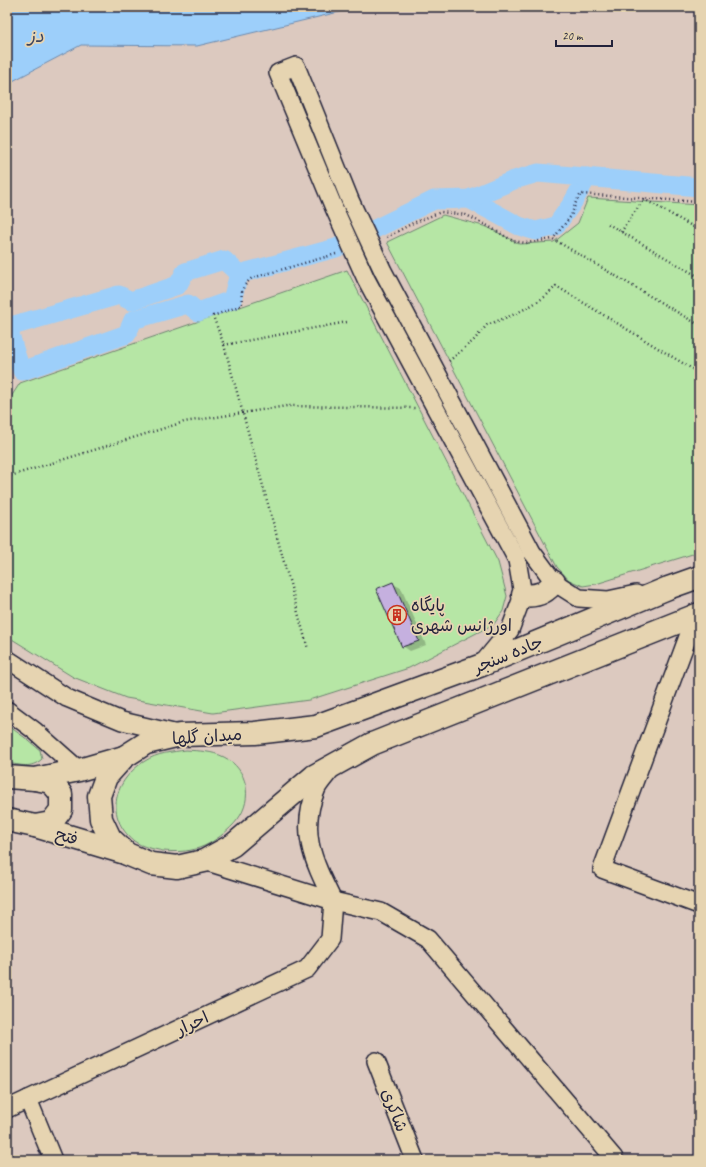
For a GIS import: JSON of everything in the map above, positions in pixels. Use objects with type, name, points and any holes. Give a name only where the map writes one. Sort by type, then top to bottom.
[{"type":"main road","name":"جاده سنجر","points":[[316,726],[482,665],[668,588],[699,577]]},
{"type":"main road","points":[[523,595],[530,596],[544,592],[554,582]]},
{"type":"main road","name":"جاده سنجر","points":[[335,764],[372,744],[697,615]]},
{"type":"main road","name":"میدان گلها","points":[[316,726],[255,733],[180,735],[146,743],[124,757],[106,777],[99,796],[101,819],[110,838],[127,854],[151,864],[177,867],[204,861],[233,845],[314,776],[335,764]]},
{"type":"main road","points":[[35,779],[79,770],[124,757]]},
{"type":"main road","points":[[7,776],[51,782],[61,794],[61,810],[51,823],[35,826]]},
{"type":"main road","name":"فتح","points":[[7,820],[35,826],[127,854]]},
{"type":"street","points":[[482,665],[510,630],[523,595],[517,560],[366,279],[334,208],[278,73],[296,66],[350,200],[370,243],[532,552],[554,582],[579,598],[608,600],[668,588]]},
{"type":"street","points":[[309,146],[325,140]]},
{"type":"street","points":[[697,615],[602,869],[699,905]]},
{"type":"street","points":[[7,658],[67,698],[122,721],[180,735]]},
{"type":"street","points":[[7,710],[36,731],[79,770]]},
{"type":"street","points":[[333,901],[318,870],[309,843],[309,814],[318,787],[335,764]]},
{"type":"street","points":[[204,861],[333,901],[381,912],[428,939],[611,1159]]},
{"type":"street","name":"احرار","points":[[7,1109],[307,969],[330,939],[333,901]]},
{"type":"street","name":"شاکری","points":[[376,1061],[415,1160]]},
{"type":"street","points":[[28,1099],[53,1160]]},
{"type":"path","points":[[699,202],[581,194],[570,216],[553,239],[699,324]]},
{"type":"path","points":[[644,199],[699,230]]},
{"type":"path","points":[[621,232],[644,199]]},
{"type":"path","points":[[608,224],[699,277]]},
{"type":"path","points":[[436,370],[474,340],[487,325],[515,314],[532,305],[546,296],[556,286],[699,373]]},
{"type":"path","points":[[224,345],[308,648]]},
{"type":"path","points":[[7,476],[184,422],[287,406],[435,408]]},
{"type":"green space","points":[[588,198],[699,205],[699,552],[596,584],[583,586],[569,580],[557,567],[387,242],[443,215],[487,227],[520,244],[554,242],[578,223]]},
{"type":"green space","points":[[347,270],[498,562],[507,596],[503,611],[494,624],[409,668],[309,700],[213,713],[126,698],[73,677],[7,636],[7,403],[20,383]]},
{"type":"green space","points":[[7,725],[40,750],[42,759],[30,765],[7,763]]},
{"type":"green space","points":[[186,750],[219,755],[232,762],[243,777],[246,785],[246,803],[243,811],[235,823],[226,832],[215,840],[199,848],[176,852],[152,849],[141,845],[134,841],[119,821],[116,810],[120,788],[134,769],[150,758],[165,753]]},
{"type":"water","name":"دز","points":[[7,7],[360,7],[197,46],[81,45],[7,84]]},
{"type":"building","name":"پایگاه اورژانس شهری","points":[[393,582],[419,641],[402,647],[376,589]]},
{"type":"waterway","points":[[7,360],[16,355],[8,327],[119,295],[131,301],[178,285],[185,272],[224,260],[239,274],[336,248],[434,200],[469,199],[514,180],[538,173],[699,187]]},
{"type":"waterway","points":[[469,199],[519,226],[536,231],[556,226],[573,202],[587,177]]},
{"type":"waterway","points":[[16,355],[22,371],[127,334],[133,320],[188,304],[198,312],[232,300],[239,274]]},
{"type":"place","name":"پایگاه اورژانس شهری","points":[[397,615]]}]
